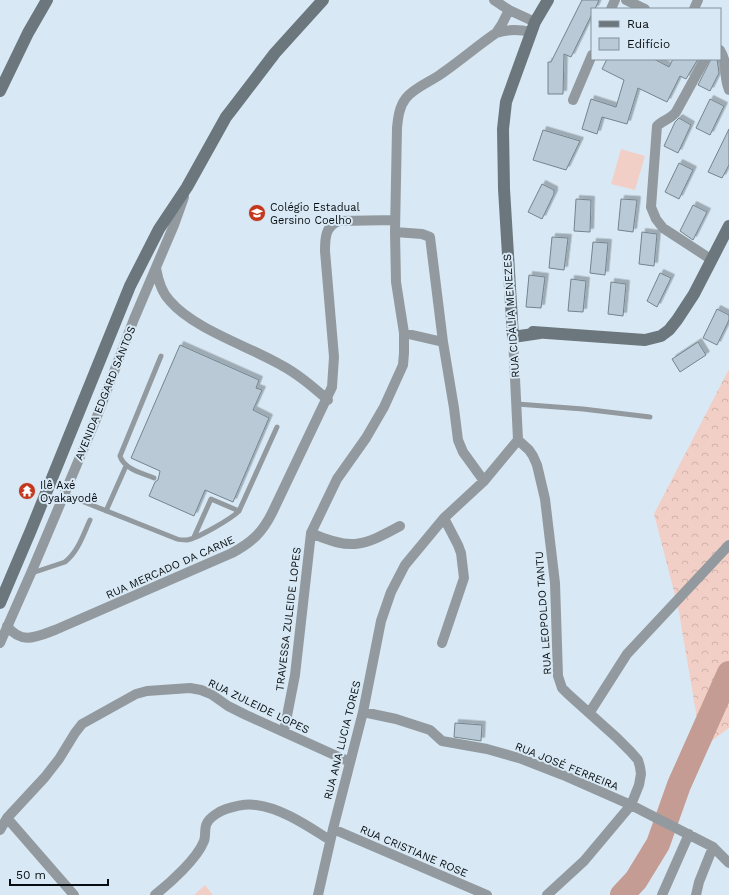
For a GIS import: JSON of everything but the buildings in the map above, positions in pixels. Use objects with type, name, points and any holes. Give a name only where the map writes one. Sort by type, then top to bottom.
[{"type":"main road","points":[[0,91],[28,33],[47,0]]},
{"type":"main road","name":"AVENIDA EDGARD SANTOS","points":[[0,603],[130,286],[160,229],[187,187],[226,117],[275,53],[323,0]]},
{"type":"main road","name":"RUA CIDÁLIA MENEZES","points":[[512,333],[504,189],[503,129],[506,102],[533,27],[548,0]]},
{"type":"main road","points":[[512,333],[540,333],[645,340],[661,336],[669,330],[694,294],[729,226]]},
{"type":"street","points":[[494,0],[533,27]]},
{"type":"street","points":[[626,0],[643,8]]},
{"type":"street","points":[[496,33],[509,10]]},
{"type":"street","points":[[496,33],[505,30],[533,27]]},
{"type":"street","name":"TRAVESSA ZULEIDE LOPES","points":[[284,731],[296,668],[311,534],[336,478],[366,438],[384,406],[403,365],[404,333],[396,282],[395,232],[398,115],[406,98],[416,89],[442,74],[496,33]]},
{"type":"street","points":[[724,50],[728,59],[726,73],[729,90]]},
{"type":"street","points":[[573,100],[591,57]]},
{"type":"street","points":[[703,60],[676,112],[673,116],[657,126],[652,207],[656,219],[663,228],[712,260]]},
{"type":"street","name":"AVENIDA EDGARD SANTOS","points":[[0,643],[96,418],[129,333],[174,226],[187,187]]},
{"type":"street","name":"RUA MERCADO DA CARNE","points":[[7,626],[12,633],[18,637],[27,638],[37,636],[159,586],[232,553],[245,546],[264,529],[328,400],[332,387],[334,357],[325,251],[326,233],[331,226],[338,221],[395,220]]},
{"type":"street","points":[[395,232],[422,234],[430,237],[443,342],[458,440],[463,452],[484,481]]},
{"type":"street","points":[[156,267],[160,286],[163,291],[170,301],[186,315],[204,326],[283,365],[304,379],[328,400]]},
{"type":"street","points":[[404,333],[443,342]]},
{"type":"street","name":"RUA CIDÁLIA MENEZES","points":[[512,333],[518,440]]},
{"type":"street","points":[[442,643],[464,578],[461,553],[444,518],[484,481],[518,440]]},
{"type":"street","name":"RUA LEOPOLDO TANTU","points":[[518,440],[533,456],[537,465],[545,499],[555,583],[558,676],[562,688],[590,712],[631,752],[640,767],[641,774],[639,785],[631,805],[584,861],[548,895]]},
{"type":"street","name":"RUA ANA LUCIA TORES","points":[[318,895],[330,840],[363,712],[381,621],[391,592],[405,565],[444,518]]},
{"type":"street","points":[[311,534],[341,544],[351,545],[376,539],[400,526]]},
{"type":"street","points":[[590,712],[627,654],[729,545]]},
{"type":"street","name":"RUA ZULEIDE LOPES","points":[[0,830],[7,818],[45,777],[59,759],[82,724],[136,694],[146,691],[174,688],[201,690],[211,694],[228,706],[246,715],[350,762]]},
{"type":"street","name":"RUA JOSÉ FERREIRA","points":[[363,712],[396,719],[430,730],[434,732],[439,740],[445,742],[487,749],[522,759],[569,778],[631,805],[689,834],[713,847],[729,863]]},
{"type":"street","points":[[155,895],[196,855],[205,840],[207,823],[213,816],[223,810],[236,806],[256,805],[290,816],[330,840]]},
{"type":"street","points":[[7,818],[74,895]]},
{"type":"street","name":"RUA CRISTIANE ROSE","points":[[333,829],[487,895]]},
{"type":"street","points":[[662,895],[689,834]]},
{"type":"street","points":[[696,895],[699,882],[713,847]]},
{"type":"lane","points":[[154,478],[126,466],[122,462],[120,456],[161,356]]},
{"type":"lane","points":[[517,404],[583,409],[650,417]]},
{"type":"lane","points":[[64,494],[178,539],[186,540],[234,516],[239,511],[277,427]]},
{"type":"lane","points":[[106,511],[126,466]]},
{"type":"lane","points":[[194,537],[211,499],[239,511]]},
{"type":"lane","points":[[31,573],[65,562],[69,559],[75,553],[90,520]]},
{"type":"green space","points":[[621,149],[645,156],[635,190],[611,184]]},
{"type":"green space","points":[[729,369],[729,728],[702,748],[678,607],[654,514]]},
{"type":"green space","points":[[205,885],[213,895],[194,895]]},
{"type":"waterway","points":[[622,895],[636,880],[658,844],[679,785],[729,673]]},
{"type":"place","name":"Colégio Estadual Gersino Coelho","points":[[257,213]]},
{"type":"place","name":"Ilê Axé Oyakayodê","points":[[27,491]]}]
